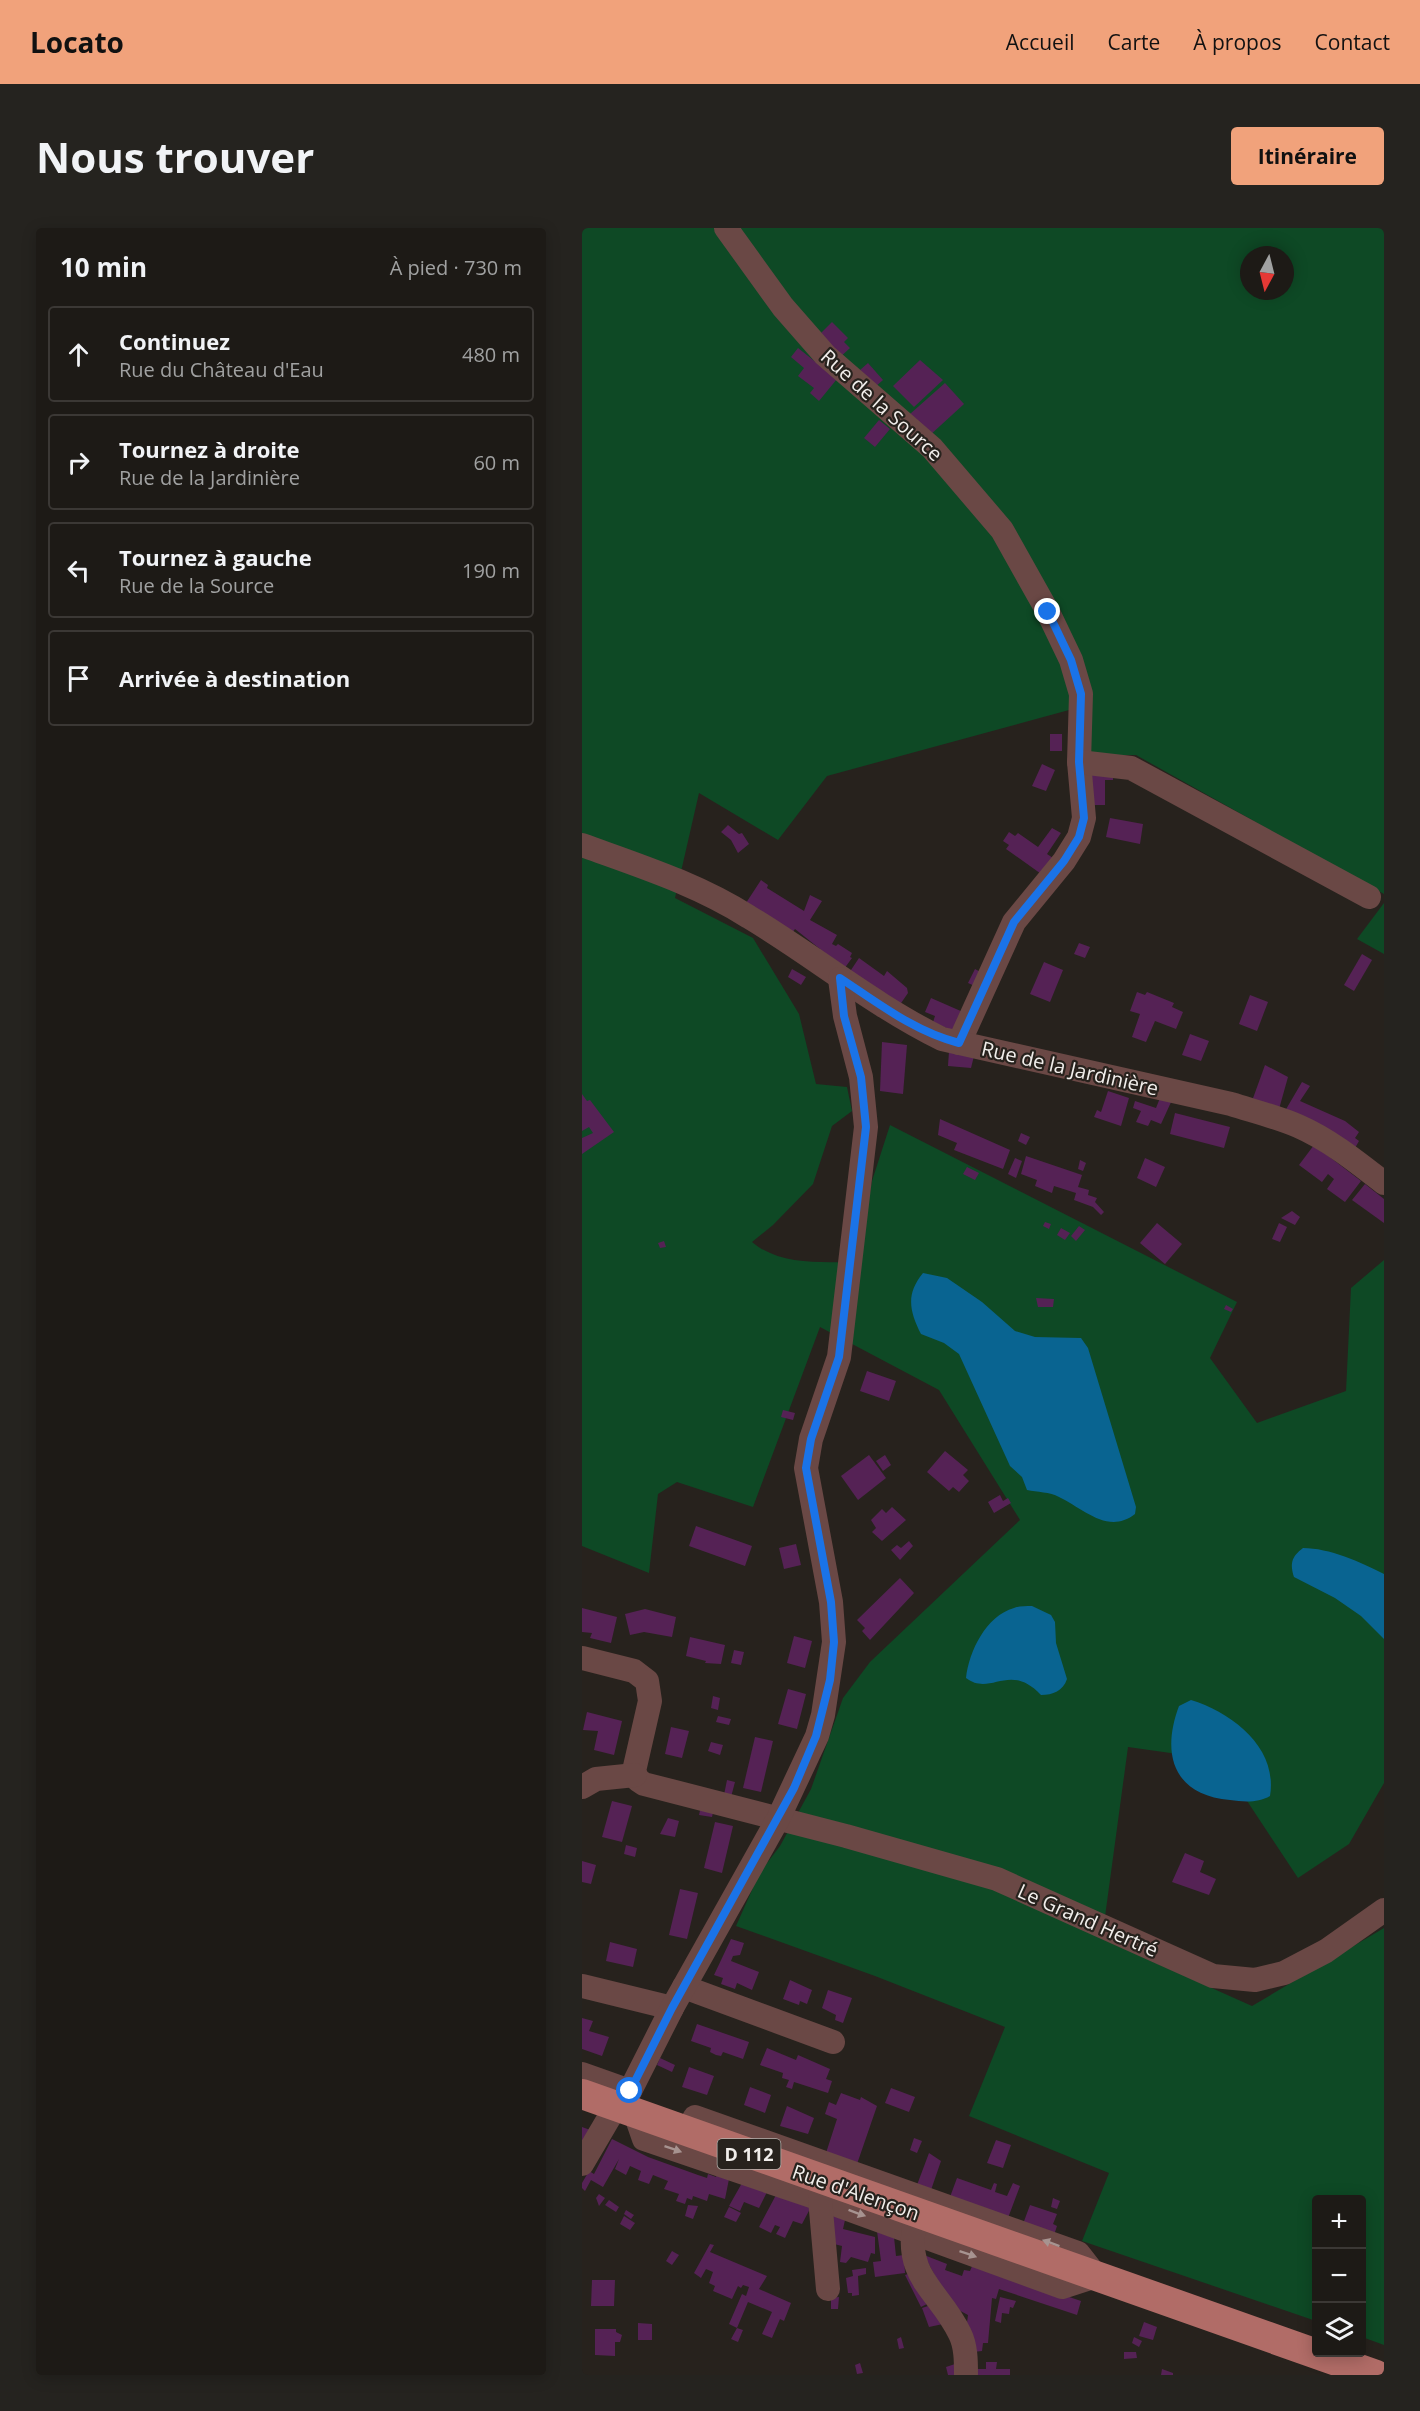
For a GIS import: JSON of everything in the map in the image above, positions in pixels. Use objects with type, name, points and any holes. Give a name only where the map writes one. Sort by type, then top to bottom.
[{"type":"main road","name":"Rue d'Alençon","points":[[583,2090],[628,2103],[687,2131],[915,2223],[1096,2276]]},
{"type":"main road","name":"D 112","points":[[1096,2276],[1376,2375]]},
{"type":"street","name":"Rue de la Source","points":[[726,228],[783,307],[825,355],[932,448],[1002,530],[1071,660],[1081,694],[1079,762],[1084,818],[1079,837],[1064,861],[1014,922],[959,1043]]},
{"type":"street","points":[[1079,762],[1131,768],[1369,897]]},
{"type":"street","name":"Rue de la Jardinière","points":[[582,845],[672,877],[750,917],[903,1019],[942,1039],[1231,1104],[1280,1120],[1298,1126],[1331,1144],[1384,1184]]},
{"type":"street","points":[[582,2164],[609,2118],[628,2103],[672,2008],[778,1819],[816,1736],[823,1715],[834,1642],[831,1602],[806,1468],[811,1439],[839,1357],[866,1127],[861,1077],[844,1016],[840,978]]},
{"type":"street","points":[[582,1658],[634,1671],[647,1681],[650,1687],[650,1701],[635,1763],[635,1775],[596,1779],[582,1787]]},
{"type":"street","name":"Le Grand Hertré","points":[[635,1775],[644,1785],[997,1879],[1213,1976],[1255,1980],[1284,1972],[1326,1951],[1384,1910]]},
{"type":"street","points":[[582,1986],[672,2008]]},
{"type":"street","points":[[684,1987],[833,2042]]},
{"type":"street","points":[[628,2103],[644,2139],[820,2199],[915,2223],[917,2267],[921,2279],[961,2335],[966,2375]]},
{"type":"street","points":[[687,2131],[695,2117],[1067,2248],[1078,2253],[1096,2276]]},
{"type":"street","points":[[820,2199],[828,2289]]},
{"type":"green space","points":[[582,228],[1384,228],[1384,894],[1136,755],[1092,755],[1080,707],[827,776],[778,840],[699,793],[675,898],[753,938],[799,1014],[816,1084],[847,1087],[852,1111],[832,1126],[813,1184],[773,1225],[752,1242],[763,1250],[788,1259],[802,1261],[858,1262],[872,1181],[890,1125],[1237,1302],[1210,1358],[1257,1423],[1346,1391],[1351,1288],[1384,1260],[1384,1783],[1349,1844],[1298,1878],[1220,1760],[1128,1747],[1102,1939],[1252,2006],[1384,1928],[1384,2345],[1366,2338],[1366,2195],[1312,2195],[1312,2320],[1082,2241],[1109,2173],[969,2116],[1005,2027],[875,1976],[736,1926],[760,1872],[780,1846],[811,1789],[843,1698],[870,1662],[1020,1520],[939,1390],[820,1327],[753,1507],[677,1482],[658,1494],[649,1573],[582,1546]]},
{"type":"green space","points":[[1384,903],[1384,954],[1357,939]]},
{"type":"water","points":[[923,1273],[947,1278],[982,1302],[1015,1331],[1035,1337],[1081,1338],[1088,1348],[1136,1507],[1135,1514],[1125,1520],[1106,1521],[1096,1518],[1055,1495],[1027,1490],[1022,1477],[1010,1466],[959,1354],[944,1343],[921,1334],[911,1302],[914,1288]]},
{"type":"water","points":[[1303,1548],[1334,1553],[1384,1574],[1384,1639],[1361,1616],[1335,1598],[1294,1577],[1292,1561]]},
{"type":"water","points":[[1032,1606],[1051,1615],[1055,1622],[1056,1643],[1067,1679],[1063,1687],[1053,1693],[1041,1695],[1030,1685],[1019,1681],[984,1684],[975,1683],[966,1678],[975,1646],[987,1627],[1004,1612],[1018,1607]]},
{"type":"water","points":[[1191,1700],[1237,1723],[1260,1748],[1271,1779],[1270,1796],[1251,1801],[1230,1800],[1195,1790],[1184,1781],[1176,1769],[1171,1740],[1179,1706]]},
{"type":"building","points":[[832,322],[848,338],[844,342],[850,348],[837,360],[816,338]]},
{"type":"building","points":[[798,348],[837,379],[819,401],[810,393],[814,388],[798,376],[804,368],[791,357]]},
{"type":"building","points":[[920,360],[943,380],[914,407],[893,386]]},
{"type":"building","points":[[868,363],[883,380],[875,387],[860,370]]},
{"type":"building","points":[[945,383],[964,404],[929,436],[910,414]]},
{"type":"building","points":[[879,420],[890,429],[875,447],[864,438]]},
{"type":"building","points":[[1050,734],[1062,734],[1062,751],[1050,751]]},
{"type":"building","points":[[1042,764],[1055,770],[1046,791],[1032,786]]},
{"type":"building","points":[[1089,772],[1113,772],[1113,780],[1105,780],[1105,805],[1091,805]]},
{"type":"building","points":[[1110,818],[1143,824],[1140,844],[1106,837]]},
{"type":"building","points":[[728,825],[739,834],[742,833],[749,844],[738,853],[731,840],[721,832]]},
{"type":"building","points":[[1052,828],[1061,833],[1047,854],[1056,860],[1044,876],[1006,849],[1009,845],[1003,841],[1009,832],[1015,836],[1018,833],[1038,847]]},
{"type":"building","points":[[761,880],[768,885],[767,888],[804,911],[810,895],[822,901],[810,920],[837,935],[832,944],[836,946],[838,944],[852,953],[850,957],[852,958],[844,969],[818,952],[820,949],[795,929],[792,933],[746,903]]},
{"type":"building","points":[[1079,943],[1090,947],[1085,958],[1074,954]]},
{"type":"building","points":[[1362,954],[1372,960],[1354,991],[1344,985]]},
{"type":"building","points":[[859,958],[884,976],[887,971],[907,988],[908,993],[899,1006],[849,973]]},
{"type":"building","points":[[1044,962],[1063,970],[1050,1002],[1030,994]]},
{"type":"building","points":[[792,969],[806,977],[801,985],[788,977]]},
{"type":"building","points":[[975,969],[984,974],[977,987],[968,983]]},
{"type":"building","points":[[1137,992],[1145,995],[1147,992],[1174,1003],[1172,1007],[1183,1012],[1176,1029],[1155,1021],[1146,1042],[1132,1037],[1140,1014],[1130,1011]]},
{"type":"building","points":[[1250,995],[1268,1002],[1257,1031],[1239,1024]]},
{"type":"building","points":[[931,998],[963,1012],[955,1032],[933,1022],[935,1016],[925,1012]]},
{"type":"building","points":[[1190,1034],[1209,1041],[1201,1061],[1182,1055]]},
{"type":"building","points":[[882,1042],[907,1045],[903,1094],[880,1091]]},
{"type":"building","points":[[949,1051],[974,1056],[971,1068],[948,1066]]},
{"type":"building","points":[[1265,1065],[1288,1077],[1279,1109],[1252,1101]]},
{"type":"building","points":[[1302,1082],[1310,1086],[1300,1101],[1345,1121],[1359,1132],[1355,1138],[1359,1141],[1355,1148],[1285,1111]]},
{"type":"building","points":[[1108,1091],[1129,1098],[1121,1126],[1094,1117],[1097,1110],[1101,1112]]},
{"type":"building","points":[[582,1094],[587,1101],[590,1100],[614,1132],[582,1154],[582,1138],[593,1133],[589,1127],[582,1131]]},
{"type":"building","points":[[1160,1098],[1172,1100],[1161,1124],[1151,1120],[1148,1126],[1136,1122],[1141,1111],[1133,1108],[1135,1101],[1156,1108]]},
{"type":"building","points":[[1175,1113],[1230,1127],[1224,1148],[1170,1134]]},
{"type":"building","points":[[940,1119],[1010,1150],[1003,1169],[954,1150],[957,1143],[938,1135]]},
{"type":"building","points":[[1021,1133],[1030,1137],[1026,1145],[1018,1141]]},
{"type":"building","points":[[1314,1145],[1361,1181],[1345,1202],[1327,1189],[1334,1179],[1328,1174],[1322,1182],[1299,1165]]},
{"type":"building","points":[[1026,1156],[1082,1175],[1078,1187],[1089,1190],[1088,1195],[1097,1198],[1095,1202],[1104,1212],[1101,1215],[1093,1207],[1074,1200],[1076,1193],[1054,1186],[1052,1193],[1035,1186],[1037,1180],[1021,1174]]},
{"type":"building","points":[[1015,1158],[1022,1161],[1016,1178],[1008,1174]]},
{"type":"building","points":[[1145,1158],[1165,1167],[1156,1187],[1137,1178]]},
{"type":"building","points":[[1080,1160],[1086,1163],[1083,1171],[1078,1169]]},
{"type":"building","points":[[967,1167],[979,1173],[975,1180],[963,1174]]},
{"type":"building","points":[[1365,1184],[1384,1199],[1384,1223],[1352,1200]]},
{"type":"building","points":[[1292,1211],[1300,1217],[1295,1225],[1281,1218]]},
{"type":"building","points":[[1045,1222],[1051,1224],[1049,1229],[1043,1226]]},
{"type":"building","points":[[1157,1223],[1182,1244],[1165,1264],[1140,1243]]},
{"type":"building","points":[[1279,1223],[1287,1227],[1280,1242],[1272,1239]]},
{"type":"building","points":[[1079,1226],[1085,1230],[1076,1241],[1071,1236]]},
{"type":"building","points":[[1061,1228],[1070,1233],[1065,1240],[1057,1235]]},
{"type":"building","points":[[664,1241],[666,1247],[660,1248],[658,1243]]},
{"type":"building","points":[[1036,1298],[1054,1299],[1053,1307],[1038,1307]]},
{"type":"building","points":[[1226,1305],[1233,1309],[1231,1312],[1224,1309]]},
{"type":"building","points":[[867,1371],[896,1381],[889,1401],[860,1391]]},
{"type":"building","points":[[783,1410],[795,1413],[793,1420],[781,1417]]},
{"type":"building","points":[[945,1451],[968,1470],[963,1475],[969,1481],[959,1492],[953,1487],[949,1491],[927,1472]]},
{"type":"building","points":[[869,1455],[886,1478],[858,1500],[841,1476]]},
{"type":"building","points":[[885,1455],[891,1465],[883,1471],[876,1461]]},
{"type":"building","points":[[1000,1495],[1003,1501],[1008,1498],[1011,1503],[994,1513],[988,1502]]},
{"type":"building","points":[[892,1507],[906,1520],[882,1541],[872,1532],[876,1528],[871,1520],[882,1509],[886,1513]]},
{"type":"building","points":[[696,1526],[752,1546],[745,1566],[689,1546]]},
{"type":"building","points":[[909,1541],[913,1546],[900,1560],[891,1550],[897,1545],[901,1548]]},
{"type":"building","points":[[796,1544],[801,1565],[784,1569],[779,1548]]},
{"type":"building","points":[[900,1578],[914,1593],[870,1640],[862,1631],[865,1628],[857,1620]]},
{"type":"building","points":[[582,1608],[617,1617],[611,1643],[590,1638],[592,1633],[582,1632]]},
{"type":"building","points":[[645,1609],[676,1617],[672,1637],[644,1632],[630,1635],[625,1614]]},
{"type":"building","points":[[794,1636],[812,1641],[805,1668],[787,1663]]},
{"type":"building","points":[[690,1637],[725,1645],[721,1664],[705,1663],[706,1661],[686,1656]]},
{"type":"building","points":[[734,1650],[744,1652],[741,1665],[731,1663]]},
{"type":"building","points":[[788,1689],[806,1694],[797,1729],[778,1724]]},
{"type":"building","points":[[713,1696],[720,1698],[718,1710],[711,1708]]},
{"type":"building","points":[[587,1712],[622,1721],[614,1755],[594,1750],[598,1731],[583,1730]]},
{"type":"building","points":[[718,1716],[731,1719],[729,1725],[716,1722]]},
{"type":"building","points":[[671,1727],[689,1731],[682,1758],[665,1754]]},
{"type":"building","points":[[755,1737],[773,1741],[761,1792],[743,1788]]},
{"type":"building","points":[[711,1742],[723,1745],[720,1755],[708,1751]]},
{"type":"building","points":[[727,1780],[735,1782],[731,1797],[724,1795]]},
{"type":"building","points":[[612,1801],[632,1806],[622,1842],[602,1837]]},
{"type":"building","points":[[701,1806],[714,1808],[712,1817],[699,1815]]},
{"type":"building","points":[[668,1818],[679,1821],[675,1837],[660,1834]]},
{"type":"building","points":[[715,1822],[733,1826],[722,1873],[704,1868]]},
{"type":"building","points":[[626,1845],[637,1848],[635,1857],[624,1854]]},
{"type":"building","points":[[1185,1853],[1204,1861],[1200,1872],[1216,1879],[1209,1895],[1172,1882]]},
{"type":"building","points":[[582,1861],[596,1865],[591,1884],[582,1882]]},
{"type":"building","points":[[680,1889],[698,1893],[687,1939],[669,1935]]},
{"type":"building","points":[[731,1939],[744,1943],[740,1955],[733,1956],[731,1961],[759,1972],[752,1990],[737,1983],[735,1989],[721,1984],[723,1978],[714,1975]]},
{"type":"building","points":[[610,1942],[637,1949],[633,1967],[606,1961]]},
{"type":"building","points":[[790,1980],[812,1990],[807,2004],[800,2001],[799,2005],[783,1999]]},
{"type":"building","points":[[828,1990],[852,1998],[843,2023],[835,2020],[836,2015],[822,2008]]},
{"type":"building","points":[[582,2018],[593,2021],[589,2031],[609,2037],[602,2056],[582,2049]]},
{"type":"building","points":[[697,2024],[749,2042],[743,2059],[723,2052],[721,2056],[716,2055],[710,2052],[711,2048],[691,2041]]},
{"type":"building","points":[[767,2048],[796,2060],[798,2055],[830,2069],[826,2079],[832,2081],[828,2093],[794,2082],[792,2089],[786,2087],[789,2080],[782,2078],[783,2073],[760,2065]]},
{"type":"building","points":[[660,2058],[675,2065],[672,2072],[657,2065]]},
{"type":"building","points":[[689,2067],[714,2076],[707,2095],[682,2087]]},
{"type":"building","points":[[750,2087],[771,2095],[765,2113],[744,2105]]},
{"type":"building","points":[[891,2088],[915,2097],[909,2112],[885,2103]]},
{"type":"building","points":[[841,2093],[860,2100],[861,2097],[877,2106],[857,2164],[826,2153],[837,2119],[825,2114],[829,2102],[836,2105]]},
{"type":"building","points":[[787,2106],[814,2118],[808,2134],[780,2126]]},
{"type":"building","points":[[582,2127],[593,2131],[582,2150]]},
{"type":"building","points":[[914,2138],[922,2141],[917,2153],[910,2150]]},
{"type":"building","points":[[612,2139],[648,2157],[698,2175],[707,2178],[708,2174],[716,2177],[717,2174],[729,2179],[725,2199],[709,2194],[707,2201],[693,2196],[692,2200],[687,2198],[685,2204],[676,2201],[679,2194],[664,2189],[668,2181],[653,2175],[649,2184],[638,2180],[641,2171],[630,2166],[626,2175],[615,2169],[619,2159],[603,2187],[591,2180],[585,2191],[582,2183],[589,2171],[594,2174]]},
{"type":"building","points":[[996,2140],[1011,2145],[1003,2168],[987,2163]]},
{"type":"building","points":[[929,2153],[941,2161],[931,2190],[917,2185]]},
{"type":"building","points":[[957,2178],[991,2190],[994,2183],[997,2184],[995,2192],[1007,2196],[1013,2183],[1020,2186],[1008,2218],[950,2197]]},
{"type":"building","points":[[742,2183],[767,2192],[759,2208],[744,2202],[740,2211],[729,2206]]},
{"type":"building","points":[[599,2194],[605,2198],[599,2206],[596,2198]]},
{"type":"building","points":[[776,2195],[811,2207],[802,2224],[793,2221],[785,2238],[776,2234],[780,2227],[775,2225],[771,2233],[759,2227]]},
{"type":"building","points":[[1053,2198],[1060,2201],[1057,2209],[1051,2207]]},
{"type":"building","points":[[609,2200],[619,2207],[616,2212],[605,2205]]},
{"type":"building","points":[[688,2205],[698,2206],[693,2219],[685,2216]]},
{"type":"building","points":[[1030,2205],[1057,2214],[1053,2224],[1057,2226],[1054,2235],[1023,2224]]},
{"type":"building","points":[[729,2207],[741,2213],[736,2222],[724,2217]]},
{"type":"building","points":[[626,2210],[634,2215],[631,2219],[624,2214]]},
{"type":"building","points":[[828,2214],[845,2220],[843,2229],[875,2237],[875,2254],[871,2253],[868,2262],[851,2257],[846,2263],[840,2262],[842,2246],[830,2243]]},
{"type":"building","points":[[624,2216],[635,2223],[630,2230],[620,2224]]},
{"type":"building","points":[[877,2231],[894,2237],[896,2256],[904,2255],[905,2273],[875,2277],[873,2262],[881,2261]]},
{"type":"building","points":[[710,2244],[714,2245],[710,2252],[767,2276],[759,2289],[791,2303],[784,2321],[780,2319],[772,2338],[762,2334],[772,2312],[748,2302],[737,2328],[729,2324],[742,2294],[746,2296],[749,2287],[738,2286],[732,2299],[713,2291],[715,2286],[709,2283],[713,2272],[706,2269],[701,2278],[694,2273]]},
{"type":"building","points":[[672,2251],[679,2255],[672,2265],[666,2261]]},
{"type":"building","points":[[924,2255],[947,2264],[945,2270],[962,2276],[964,2270],[970,2271],[973,2264],[1081,2301],[1077,2315],[999,2289],[996,2299],[992,2298],[988,2343],[983,2343],[982,2351],[973,2352],[966,2330],[968,2315],[951,2306]]},
{"type":"building","points":[[866,2268],[866,2274],[858,2276],[859,2295],[852,2296],[852,2293],[848,2293],[846,2278],[853,2276],[852,2270]]},
{"type":"building","points":[[911,2273],[929,2303],[921,2307],[905,2275]]},
{"type":"building","points":[[592,2280],[615,2280],[614,2306],[591,2306]]},
{"type":"building","points":[[839,2297],[838,2309],[831,2309],[831,2298]]},
{"type":"building","points":[[1000,2297],[1016,2301],[1013,2308],[1010,2307],[1009,2314],[1002,2313],[1001,2323],[995,2321]]},
{"type":"building","points":[[931,2305],[943,2324],[929,2327],[922,2308]]},
{"type":"building","points":[[1144,2322],[1157,2327],[1153,2340],[1139,2336]]},
{"type":"building","points":[[638,2323],[652,2324],[652,2340],[638,2340]]},
{"type":"building","points":[[737,2328],[743,2330],[738,2342],[731,2339]]},
{"type":"building","points":[[595,2329],[616,2329],[616,2332],[622,2335],[620,2342],[615,2342],[615,2356],[595,2355]]},
{"type":"building","points":[[901,2337],[904,2348],[899,2349],[897,2339]]},
{"type":"building","points":[[1134,2337],[1142,2341],[1139,2347],[1132,2343]]},
{"type":"building","points":[[1124,2352],[1136,2352],[1137,2358],[1124,2359]]},
{"type":"building","points":[[986,2362],[997,2362],[996,2369],[1010,2369],[1010,2375],[976,2375],[975,2369],[986,2369]]},
{"type":"building","points":[[860,2363],[863,2373],[857,2374],[855,2365]]},
{"type":"building","points":[[958,2363],[959,2375],[948,2375],[946,2367]]},
{"type":"building","points":[[1162,2369],[1173,2373],[1173,2375],[1161,2375]]},
{"type":"route","points":[[630,2091],[672,2008],[794,1788],[816,1736],[830,1680],[834,1642],[831,1602],[808,1492],[806,1468],[811,1439],[839,1357],[866,1127],[866,1108],[861,1077],[844,1016],[840,978],[903,1019],[942,1039],[959,1043],[1014,922],[1042,885],[1064,861],[1079,837],[1084,818],[1079,780],[1081,694],[1071,660],[1048,612]]}]
